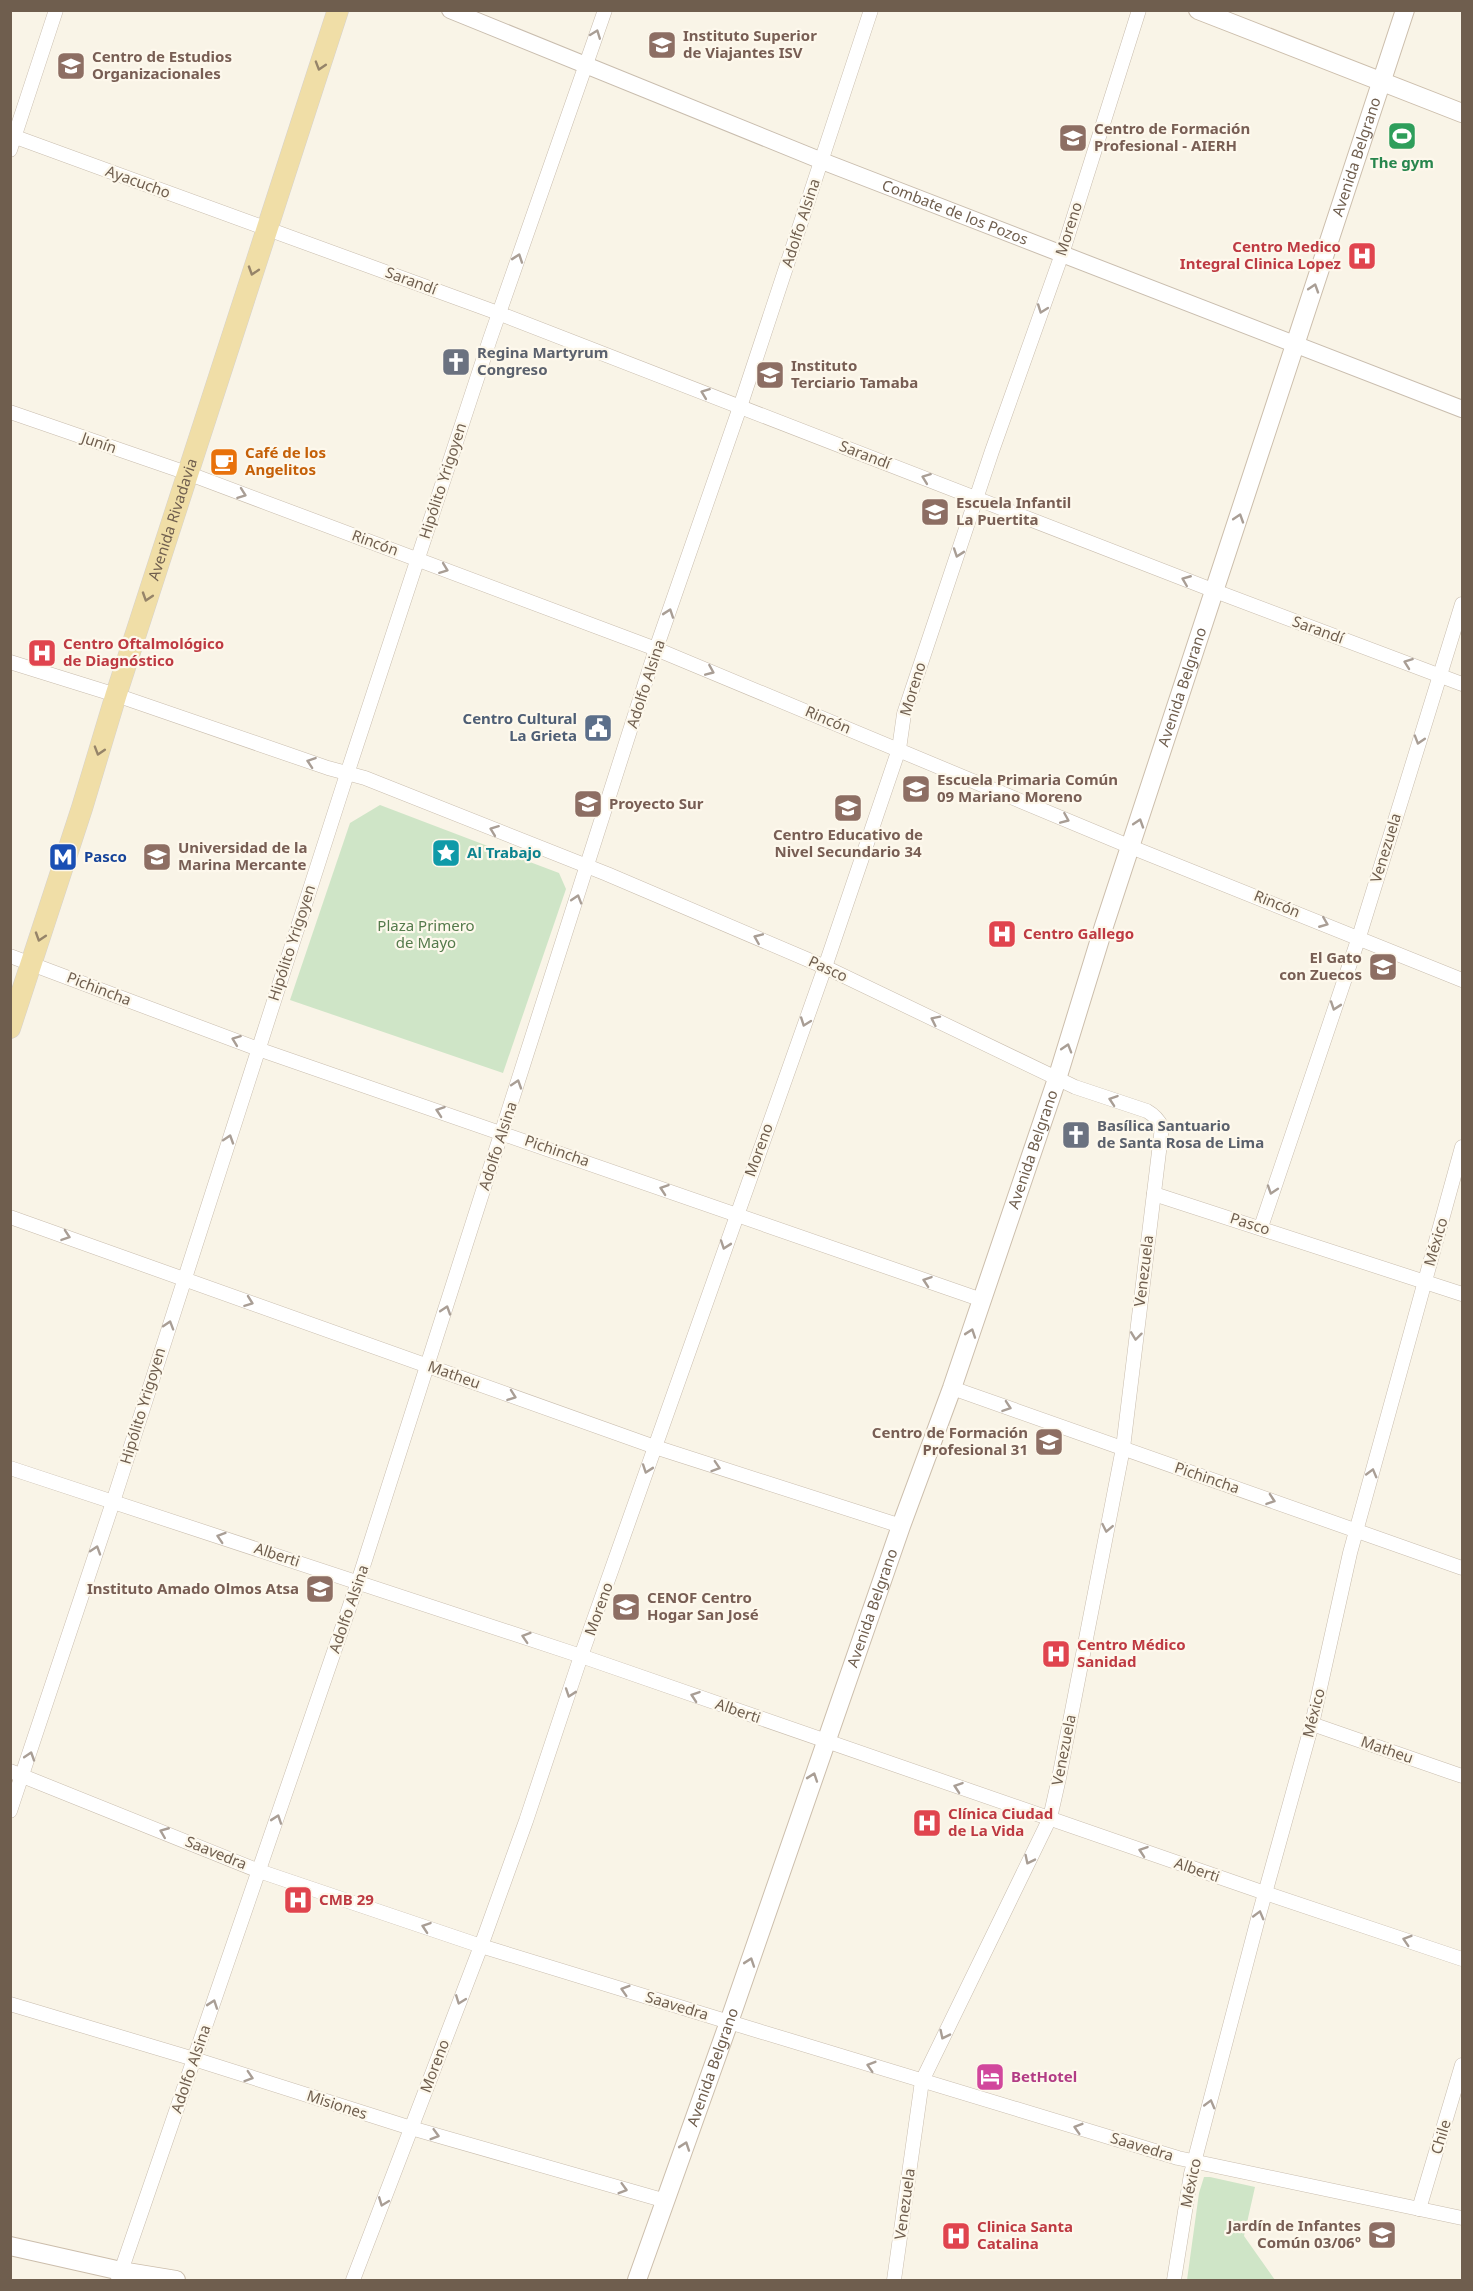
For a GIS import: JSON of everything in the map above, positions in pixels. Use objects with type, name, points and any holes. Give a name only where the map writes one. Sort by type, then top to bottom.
[{"type":"main road","name":"Avenida Rivadavia","points":[[10,1028],[338,10]]},
{"type":"main road","points":[[1198,10],[1462,113]]},
{"type":"main road","name":"Avenida Belgrano","points":[[637,2280],[729,2022],[825,1741],[952,1388],[1058,1079],[1104,926],[1405,10]]},
{"type":"main road","points":[[10,2246],[120,2276],[176,2280]]},
{"type":"street","points":[[10,150],[56,10]]},
{"type":"street","name":"Combate de los Pozos","points":[[450,10],[822,161],[1462,409]]},
{"type":"street","name":"Hipólito Yrigoyen","points":[[10,1811],[17,1774],[113,1502],[498,313],[605,10]]},
{"type":"street","name":"Adolfo Alsina","points":[[120,2276],[358,1582],[656,649],[740,407],[871,10]]},
{"type":"street","name":"Moreno","points":[[353,2280],[481,1946],[736,1214],[825,967],[898,749],[904,714],[976,497],[1062,254],[1139,10]]},
{"type":"street","name":"Ayacucho","points":[[13,136],[266,229]]},
{"type":"street","name":"Sarandí","points":[[266,229],[498,313],[1215,591],[1462,684]]},
{"type":"street","name":"Junín","points":[[10,412],[187,473]]},
{"type":"street","name":"Rincón","points":[[187,473],[656,649],[1131,847],[1462,980]]},
{"type":"street","name":"Venezuela","points":[[1261,1227],[1359,937],[1462,604]]},
{"type":"street","name":"Pasco","points":[[10,662],[365,778],[588,866],[825,967],[1058,1079],[1155,1116],[1162,1127],[1154,1194],[1462,1294]]},
{"type":"street","name":"Pichincha","points":[[10,956],[258,1049],[982,1300]]},
{"type":"street","name":"México","points":[[1174,2280],[1181,2229],[1195,2161],[1312,1724],[1356,1530],[1462,1147]]},
{"type":"street","name":"Venezuela","points":[[894,2280],[922,2081],[1050,1818],[1123,1448],[1154,1194]]},
{"type":"street","name":"Matheu","points":[[10,1217],[655,1447],[901,1526]]},
{"type":"street","name":"Pichincha","points":[[952,1388],[1462,1568]]},
{"type":"street","name":"Alberti","points":[[10,1468],[581,1656],[1462,1959]]},
{"type":"street","name":"Matheu","points":[[1312,1724],[1462,1776]]},
{"type":"street","name":"Saavedra","points":[[17,1774],[259,1870],[481,1946],[1178,2158],[1462,2218]]},
{"type":"street","name":"Misiones","points":[[10,2004],[194,2059],[411,2128],[666,2201]]},
{"type":"street","name":"Chile","points":[[1419,2209],[1462,2065]]},
{"type":"green space","name":"Plaza Primero de Mayo","points":[[380,805],[559,873],[566,889],[503,1073],[290,1000],[350,823]]},
{"type":"green space","points":[[1204,2177],[1255,2187],[1244,2236],[1275,2280],[1187,2280],[1199,2193]]},
{"type":"place","name":"Instituto Superior de Viajantes ISV","points":[[662,45]]},
{"type":"place","name":"Centro de Estudios Organizacionales","points":[[71,66]]},
{"type":"place","name":"The gym","points":[[1402,136]]},
{"type":"place","name":"Centro de Formación Profesional - AIERH","points":[[1073,138]]},
{"type":"place","name":"Centro Medico Integral Clinica Lopez","points":[[1362,256]]},
{"type":"place","name":"Regina Martyrum Congreso","points":[[456,362]]},
{"type":"place","name":"Instituto Terciario Tamaba","points":[[770,375]]},
{"type":"place","name":"Café de los Angelitos","points":[[224,462]]},
{"type":"place","name":"Escuela Infantil La Puertita","points":[[935,512]]},
{"type":"place","name":"Centro Oftalmológico de Diagnóstico","points":[[42,653]]},
{"type":"place","name":"Centro Cultural La Grieta","points":[[598,728]]},
{"type":"place","name":"Escuela Primaria Común 09 Mariano Moreno","points":[[916,789]]},
{"type":"place","name":"Proyecto Sur","points":[[588,804]]},
{"type":"place","name":"Centro Educativo de Nivel Secundario 34","points":[[848,808]]},
{"type":"place","name":"Al Trabajo","points":[[446,853]]},
{"type":"place","name":"Pasco","points":[[63,857]]},
{"type":"place","name":"Universidad de la Marina Mercante","points":[[157,857]]},
{"type":"place","name":"Centro Gallego","points":[[1002,934]]},
{"type":"place","name":"El Gato con Zuecos","points":[[1383,967]]},
{"type":"place","name":"Basílica Santuario de Santa Rosa de Lima","points":[[1076,1135]]},
{"type":"place","name":"Centro de Formación Profesional 31","points":[[1049,1442]]},
{"type":"place","name":"Instituto Amado Olmos Atsa","points":[[320,1589]]},
{"type":"place","name":"CENOF Centro Hogar San José","points":[[626,1607]]},
{"type":"place","name":"Centro Médico Sanidad","points":[[1056,1654]]},
{"type":"place","name":"Clínica Ciudad de La Vida","points":[[927,1823]]},
{"type":"place","name":"CMB 29","points":[[298,1900]]},
{"type":"place","name":"BetHotel","points":[[990,2077]]},
{"type":"place","name":"Jardín de Infantes Común 03/06°","points":[[1382,2235]]},
{"type":"place","name":"Clinica Santa Catalina","points":[[956,2236]]}]
